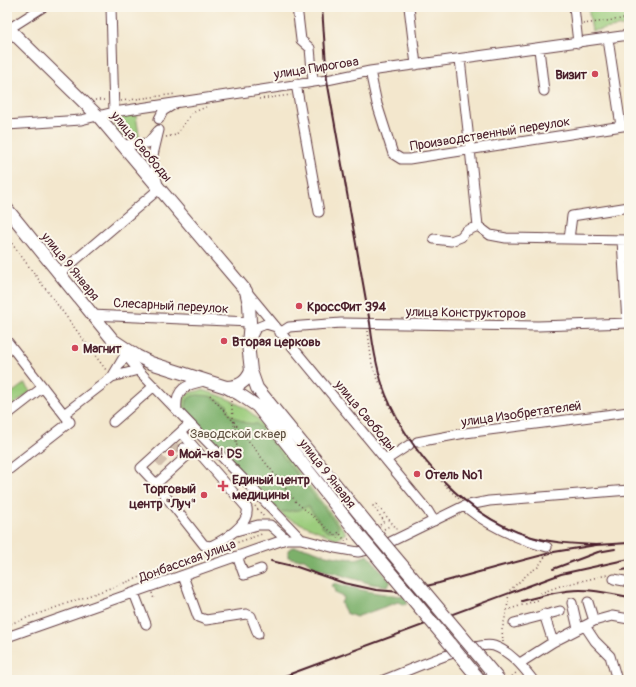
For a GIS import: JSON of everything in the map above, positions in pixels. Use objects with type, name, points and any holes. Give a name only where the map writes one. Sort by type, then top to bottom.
[{"type":"main road","name":"улица Свободы","points":[[8,29],[98,116],[246,291]]},
{"type":"main road","name":"улица 9 Января","points":[[7,209],[113,340],[137,356],[151,363],[226,387],[257,406],[355,536],[480,680]]},
{"type":"main road","points":[[226,387],[234,387],[242,384],[251,371],[248,344],[250,322],[249,304],[246,291]]},
{"type":"main road","name":"улица 9 Января","points":[[251,371],[257,388],[499,680]]},
{"type":"street","points":[[8,29],[43,7]]},
{"type":"street","points":[[112,7],[114,112]]},
{"type":"street","points":[[297,7],[301,40],[310,48],[313,81]]},
{"type":"street","points":[[409,7],[416,65]]},
{"type":"street","points":[[574,7],[578,43]]},
{"type":"street","name":"улица Пирогова","points":[[7,125],[82,120],[114,112],[370,71],[539,49],[629,35]]},
{"type":"street","points":[[608,39],[625,126]]},
{"type":"street","points":[[539,49],[544,91]]},
{"type":"street","points":[[460,59],[478,226],[490,235],[506,238],[625,240],[628,323]]},
{"type":"street","name":"Производственный переулок","points":[[370,71],[377,104],[394,154],[401,159],[625,126]]},
{"type":"street","points":[[296,84],[319,212]]},
{"type":"street","points":[[159,119],[163,111],[179,102]]},
{"type":"street","points":[[59,274],[159,188],[155,173],[153,155],[159,130],[148,143],[123,145]]},
{"type":"street","points":[[569,238],[572,216],[629,207]]},
{"type":"street","points":[[434,239],[451,241],[461,237],[466,231],[478,226]]},
{"type":"street","name":"улица Свободы","points":[[246,291],[428,511],[434,521]]},
{"type":"street","name":"Слесарный переулок","points":[[92,315],[250,322]]},
{"type":"street","name":"улица Конструкторов","points":[[278,330],[289,327],[341,323],[538,326],[628,323]]},
{"type":"street","points":[[248,344],[256,328],[266,324],[278,330]]},
{"type":"street","name":"улица 9 Января","points":[[113,340],[138,370],[301,539]]},
{"type":"street","points":[[7,341],[70,422],[7,471]]},
{"type":"street","points":[[64,414],[112,377],[125,355]]},
{"type":"street","points":[[112,377],[138,370]]},
{"type":"street","points":[[177,410],[178,398],[183,388],[192,383],[205,380]]},
{"type":"street","points":[[113,422],[154,386]]},
{"type":"street","points":[[7,415],[43,387]]},
{"type":"street","name":"улица Изобретателей","points":[[412,443],[466,433],[629,412]]},
{"type":"street","points":[[156,484],[169,455],[190,423]]},
{"type":"street","points":[[386,460],[412,443]]},
{"type":"street","points":[[169,455],[247,508],[247,516],[236,530],[211,546],[204,545],[156,484],[141,468],[169,455]]},
{"type":"street","name":"Донбасская улица","points":[[7,637],[286,538],[301,539],[335,548],[358,552],[378,548],[464,506],[489,501],[629,490]]},
{"type":"street","points":[[464,506],[483,520],[511,535],[528,542],[547,547]]},
{"type":"street","points":[[236,530],[258,525],[270,525],[286,538]]},
{"type":"street","points":[[237,556],[244,575],[261,569]]},
{"type":"street","points":[[182,576],[198,617],[206,620],[246,614],[251,616],[258,634]]},
{"type":"street","points":[[612,577],[629,582]]},
{"type":"street","points":[[134,593],[146,624]]},
{"type":"street","points":[[588,602],[594,621]]},
{"type":"street","points":[[572,603],[581,628],[610,656],[617,680]]},
{"type":"street","points":[[514,623],[560,611]]},
{"type":"street","points":[[544,614],[553,642]]},
{"type":"street","points":[[520,663],[553,642],[594,621],[612,616],[629,619]]},
{"type":"street","points":[[384,680],[448,655],[482,646],[493,646],[504,651],[520,663],[533,680]]},
{"type":"path","points":[[576,25],[629,18]]},
{"type":"path","points":[[252,100],[298,94]]},
{"type":"path","points":[[164,139],[176,135],[192,114],[212,104]]},
{"type":"path","points":[[367,324],[372,365],[391,410],[412,443],[439,479],[457,496],[464,506]]},
{"type":"path","points":[[210,395],[234,422],[296,502],[335,535],[339,532],[345,541],[355,536]]},
{"type":"path","points":[[231,399],[240,466]]},
{"type":"path","points":[[376,531],[384,521],[373,506],[376,504],[399,532]]},
{"type":"path","points":[[504,651],[502,630],[507,610],[509,591],[542,563],[549,550],[547,547]]},
{"type":"path","points":[[507,610],[538,600],[541,593],[560,586],[612,577]]},
{"type":"path","points":[[508,680],[517,672],[521,676]]},
{"type":"green space","points":[[588,7],[629,7],[629,25],[592,31]]},
{"type":"green space","points":[[136,115],[140,141],[123,138],[114,127],[114,121],[118,117]]},
{"type":"green space","points":[[25,383],[31,391],[7,410],[7,386],[13,392]]},
{"type":"green space","name":"Заводской сквер","points":[[202,390],[230,400],[255,416],[346,533],[337,539],[285,517],[265,500],[183,407],[182,401],[189,393]]},
{"type":"green space","name":"Заводской сквер","points":[[192,396],[210,396],[227,405],[229,414],[245,423],[257,424],[338,526],[338,531],[326,531],[308,506],[299,510],[283,512],[275,507],[186,409],[187,400]]},
{"type":"green space","points":[[292,547],[306,548],[326,555],[343,558],[356,559],[368,555],[391,582],[387,586],[372,584],[316,568],[304,559],[288,557],[288,550]]},
{"type":"green space","points":[[335,583],[352,588],[403,596],[408,603],[405,605],[398,602],[356,617],[346,613],[341,603],[344,597],[336,594],[332,585]]},
{"type":"tunnel","points":[[174,446],[179,452]]},
{"type":"tunnel","points":[[159,459],[164,464]]},
{"type":"railway","points":[[322,7],[327,80],[374,351],[386,395],[397,418],[410,440],[426,462],[444,482],[464,500],[486,516],[508,528],[532,537],[556,542],[596,545]]},
{"type":"railway","points":[[271,561],[297,567],[344,583],[376,590],[401,592],[554,552],[596,545],[629,543]]},
{"type":"railway","points":[[553,569],[598,552],[615,549]]},
{"type":"railway","points":[[274,680],[561,574],[629,559]]},
{"type":"railway","points":[[622,570],[629,569]]},
{"type":"railway","points":[[522,601],[573,590],[605,592],[629,597]]},
{"type":"place","name":"Визит","points":[[595,74]]},
{"type":"place","name":"КроссФит 394","points":[[299,306]]},
{"type":"place","name":"Вторая церковь","points":[[224,341]]},
{"type":"place","name":"Магнит","points":[[75,348]]},
{"type":"place","name":"Мой-ка! DS","points":[[171,453]]},
{"type":"place","name":"Отель №1","points":[[417,474]]},
{"type":"place","name":"Единый центр медицины","points":[[223,486]]},
{"type":"place","name":"Торговый центр \"Луч\"","points":[[204,495]]}]
